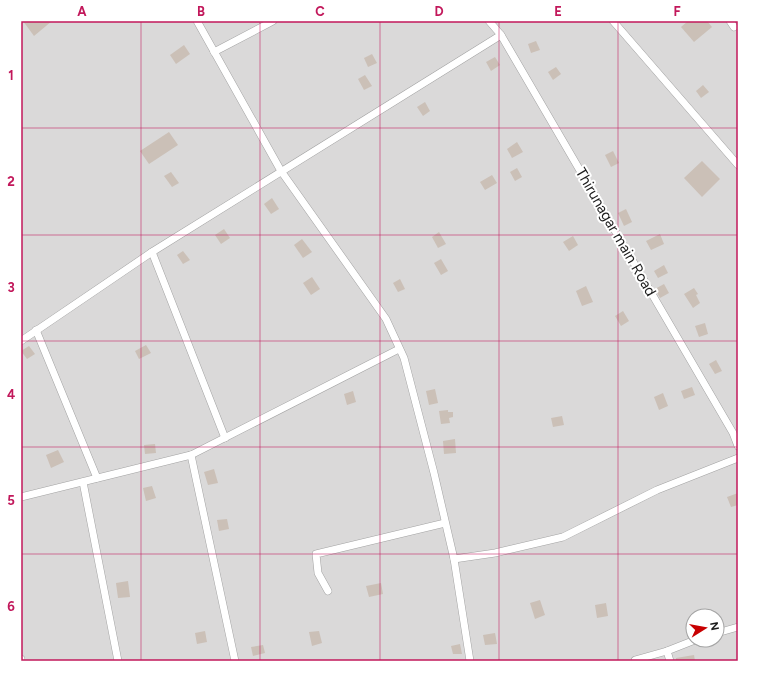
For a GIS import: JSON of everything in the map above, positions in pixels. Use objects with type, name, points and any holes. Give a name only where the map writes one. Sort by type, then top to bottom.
[{"type":"street","points":[[197,21],[281,171],[386,319],[404,358],[434,473],[454,560],[470,661]]},
{"type":"street","points":[[214,52],[273,21]]},
{"type":"street","name":"Thirunagar main Road","points":[[489,21],[501,35],[733,433],[738,446]]},
{"type":"street","points":[[613,21],[738,166]]},
{"type":"street","points":[[21,341],[152,252],[501,35]]},
{"type":"street","points":[[152,252],[226,438]]},
{"type":"street","points":[[36,330],[97,478]]},
{"type":"street","points":[[21,497],[191,455],[400,349]]},
{"type":"street","points":[[191,455],[235,661]]},
{"type":"street","points":[[454,560],[495,553],[563,537],[657,490],[738,458]]},
{"type":"street","points":[[82,482],[118,661]]},
{"type":"street","points":[[328,591],[318,573],[316,554],[394,536],[445,522]]},
{"type":"street","points":[[725,631],[738,627]]},
{"type":"street","points":[[635,661],[685,644]]},
{"type":"street","points":[[667,651],[670,661]]},
{"type":"shaded area","points":[[21,21],[738,21],[738,661],[21,661]]},
{"type":"building","points":[[23,21],[52,21],[34,36]]},
{"type":"building","points":[[688,21],[707,21],[712,27],[694,42],[681,27]]},
{"type":"building","points":[[536,41],[540,50],[531,53],[528,44]]},
{"type":"building","points":[[184,45],[190,54],[176,64],[170,55]]},
{"type":"building","points":[[372,54],[377,63],[368,67],[364,58]]},
{"type":"building","points":[[495,57],[500,65],[491,71],[486,62]]},
{"type":"building","points":[[556,67],[561,74],[553,80],[548,72]]},
{"type":"building","points":[[365,75],[372,86],[364,90],[358,79]]},
{"type":"building","points":[[703,85],[709,92],[701,98],[696,91]]},
{"type":"building","points":[[425,102],[430,111],[423,116],[417,107]]},
{"type":"building","points":[[169,132],[178,145],[149,164],[140,151]]},
{"type":"building","points":[[517,142],[523,152],[512,158],[507,149]]},
{"type":"building","points":[[613,151],[619,163],[611,167],[605,155]]},
{"type":"building","points":[[702,161],[720,179],[702,197],[684,178]]},
{"type":"building","points":[[517,168],[522,177],[515,181],[510,172]]},
{"type":"building","points":[[171,172],[179,183],[172,187],[164,176]]},
{"type":"building","points":[[492,175],[497,183],[485,190],[480,182]]},
{"type":"building","points":[[272,198],[279,209],[271,214],[264,204]]},
{"type":"building","points":[[626,209],[632,222],[624,226],[618,213]]},
{"type":"building","points":[[224,229],[230,238],[221,244],[215,235]]},
{"type":"building","points":[[439,232],[446,244],[438,248],[432,237]]},
{"type":"building","points":[[660,234],[664,244],[651,250],[646,241]]},
{"type":"building","points":[[573,236],[578,245],[569,251],[563,242]]},
{"type":"building","points":[[302,239],[312,252],[303,258],[294,245]]},
{"type":"building","points":[[183,251],[190,260],[183,264],[177,255]]},
{"type":"building","points":[[441,259],[448,271],[441,275],[434,263]]},
{"type":"building","points":[[664,265],[668,273],[658,278],[654,271]]},
{"type":"building","points":[[312,277],[320,289],[311,295],[303,283]]},
{"type":"building","points":[[400,279],[405,289],[398,292],[393,283]]},
{"type":"building","points":[[664,284],[669,293],[660,298],[655,289]]},
{"type":"building","points":[[586,286],[593,302],[582,306],[576,291]]},
{"type":"building","points":[[694,288],[698,294],[696,295],[700,303],[693,308],[684,294]]},
{"type":"building","points":[[623,311],[629,321],[621,326],[615,316]]},
{"type":"building","points":[[705,323],[708,334],[699,337],[695,326]]},
{"type":"building","points":[[146,345],[151,353],[139,359],[135,351]]},
{"type":"building","points":[[29,346],[35,354],[27,359],[21,351]]},
{"type":"building","points":[[716,360],[722,371],[715,374],[709,364]]},
{"type":"building","points":[[692,387],[695,395],[684,399],[681,391]]},
{"type":"building","points":[[435,389],[438,403],[429,405],[426,391]]},
{"type":"building","points":[[353,391],[356,402],[347,405],[344,394]]},
{"type":"building","points":[[663,393],[668,406],[659,410],[654,397]]},
{"type":"building","points":[[448,410],[448,412],[453,412],[453,417],[449,418],[450,423],[441,424],[439,411]]},
{"type":"building","points":[[562,416],[564,425],[553,427],[551,418]]},
{"type":"building","points":[[455,439],[456,453],[444,454],[443,441]]},
{"type":"building","points":[[155,444],[156,453],[145,454],[144,445]]},
{"type":"building","points":[[58,450],[64,462],[51,468],[46,455]]},
{"type":"building","points":[[214,469],[218,483],[208,485],[204,472]]},
{"type":"building","points":[[152,486],[156,498],[146,501],[143,488]]},
{"type":"building","points":[[738,493],[738,505],[731,507],[727,497]]},
{"type":"building","points":[[227,519],[229,529],[219,531],[217,520]]},
{"type":"building","points":[[128,581],[130,597],[118,598],[116,583]]},
{"type":"building","points":[[381,583],[383,594],[369,597],[366,586]]},
{"type":"building","points":[[540,600],[545,615],[535,619],[530,603]]},
{"type":"building","points":[[606,603],[608,616],[597,618],[595,605]]},
{"type":"building","points":[[205,631],[207,642],[197,644],[195,633]]},
{"type":"building","points":[[319,631],[322,643],[312,646],[309,632]]},
{"type":"building","points":[[495,633],[497,644],[485,645],[483,635]]},
{"type":"building","points":[[460,644],[462,654],[453,654],[451,646]]},
{"type":"building","points":[[263,645],[265,653],[253,656],[251,647]]},
{"type":"building","points":[[694,655],[695,661],[676,661],[676,658]]}]
